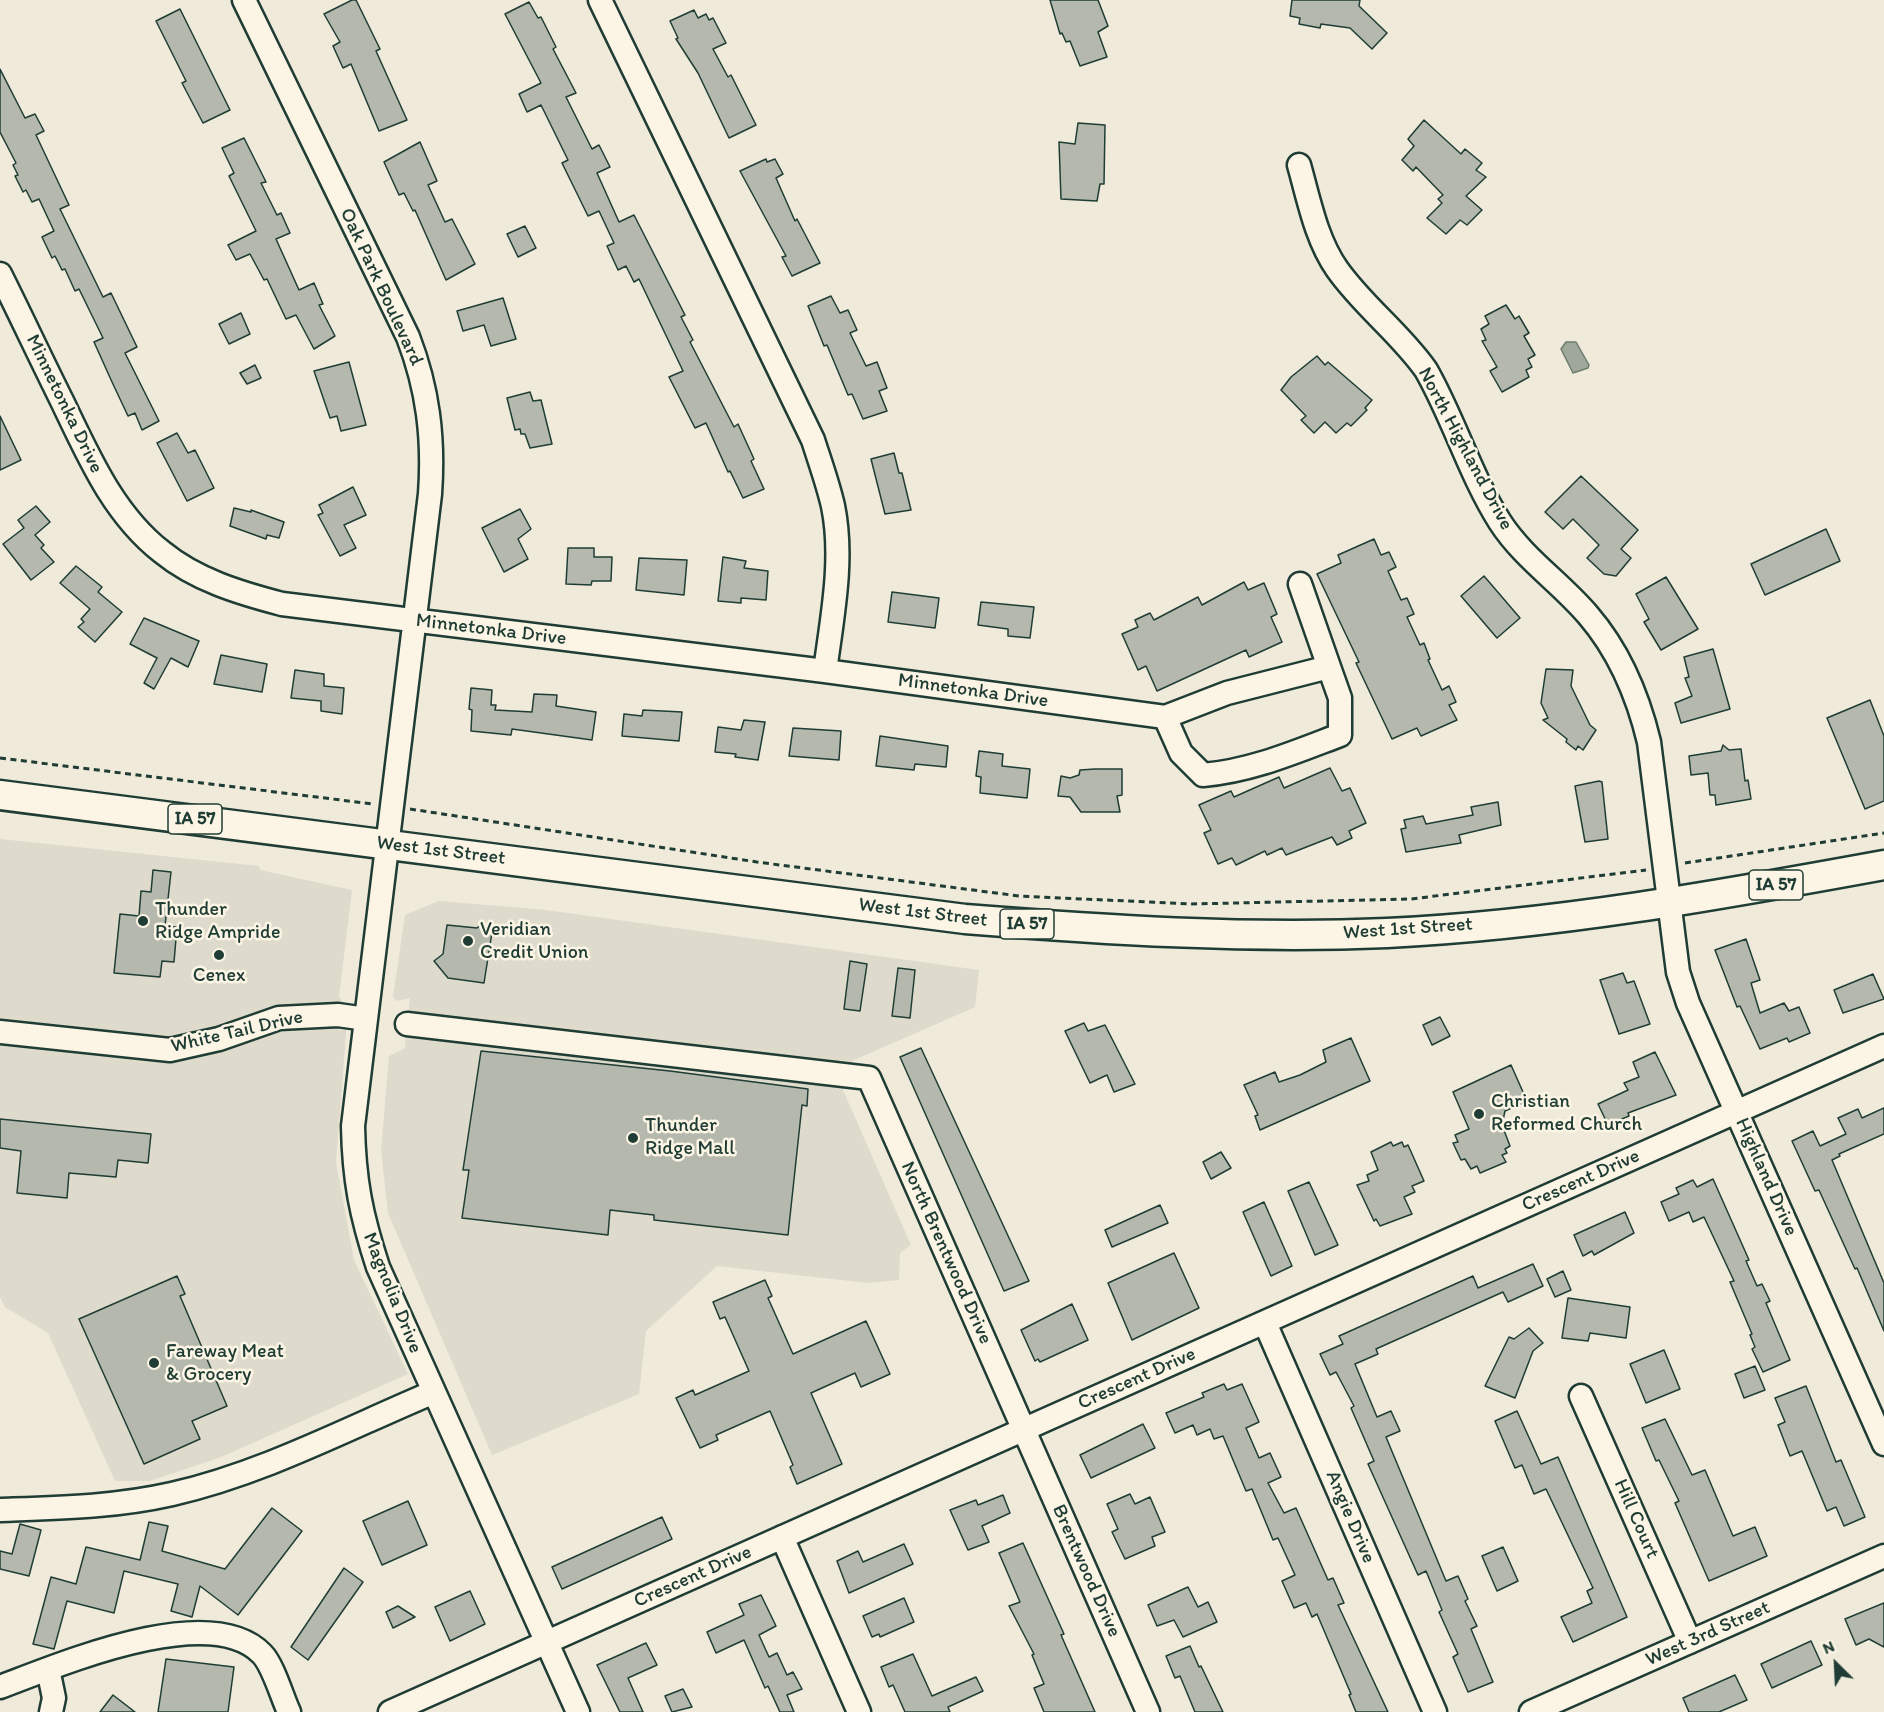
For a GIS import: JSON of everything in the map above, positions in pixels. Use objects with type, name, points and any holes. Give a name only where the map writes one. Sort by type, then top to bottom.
[{"type":"main road","name":"West 1st Street","points":[[0,795],[965,919],[1236,935],[1388,933],[1669,904],[1884,866]]},
{"type":"street","name":"Oak Park Boulevard","points":[[244,0],[418,362],[432,423],[433,458],[389,844]]},
{"type":"street","points":[[600,0],[813,440],[833,508],[836,544],[834,608],[825,671]]},
{"type":"street","name":"North Highland Drive","points":[[1299,165],[1324,246],[1354,290],[1410,348],[1426,370],[1500,521],[1535,565],[1588,614],[1621,665],[1643,718],[1649,742],[1669,904]]},
{"type":"street","name":"Minnetonka Drive","points":[[0,274],[107,489],[142,534],[161,552],[210,580],[260,599],[282,604],[825,671],[1159,716]]},
{"type":"street","points":[[1300,584],[1340,698],[1340,735],[1280,758],[1230,772],[1203,775],[1181,753],[1159,716],[1227,693],[1329,667]]},
{"type":"street","name":"Magnolia Drive","points":[[389,844],[354,1125],[354,1167],[358,1200],[378,1267],[578,1712]]},
{"type":"street","name":"Highland Drive","points":[[1669,904],[1682,982],[1884,1444]]},
{"type":"street","name":"White Tail Drive","points":[[0,1032],[170,1050],[219,1040],[279,1018],[338,1014],[366,1019]]},
{"type":"street","name":"North Brentwood Drive","points":[[406,1024],[868,1078],[1024,1429]]},
{"type":"street","name":"Crescent Drive","points":[[390,1712],[1884,1046]]},
{"type":"street","name":"Angie Drive","points":[[1265,1323],[1435,1712]]},
{"type":"street","points":[[0,1510],[99,1507],[172,1494],[246,1472],[434,1392]]},
{"type":"street","name":"Hill Court","points":[[1581,1396],[1690,1642]]},
{"type":"street","name":"Brentwood Drive","points":[[1024,1429],[1148,1712]]},
{"type":"street","points":[[782,1537],[859,1712]]},
{"type":"street","name":"West 3rd Street","points":[[1532,1712],[1884,1556]]},
{"type":"street","points":[[0,1687],[108,1649],[170,1633],[226,1636],[246,1641],[263,1655],[289,1712]]},
{"type":"street","points":[[48,1669],[54,1698],[51,1712]]},
{"type":"path","points":[[0,758],[394,807],[757,862],[1019,896],[1191,904],[1411,900],[1665,866],[1884,833]]},
{"type":"shaded area","points":[[1566,342],[1576,342],[1589,365],[1588,368],[1573,373],[1561,349]]},
{"type":"shaded area","points":[[0,839],[259,866],[260,870],[352,890],[339,997],[348,1008],[336,1162],[354,1260],[408,1374],[219,1458],[150,1481],[115,1481],[48,1333],[5,1307],[0,1297]]},
{"type":"shaded area","points":[[439,901],[546,910],[979,970],[975,1007],[852,1061],[843,1090],[911,1245],[900,1253],[899,1280],[868,1283],[717,1266],[646,1331],[639,1394],[492,1455],[388,1213],[381,1150],[389,1056],[405,1048],[410,998],[396,1001],[393,997],[405,915]]},
{"type":"building","points":[[356,0],[380,49],[376,51],[407,120],[379,131],[351,64],[343,68],[333,46],[340,42],[324,14]]},
{"type":"building","points":[[1050,0],[1098,0],[1108,26],[1098,32],[1107,57],[1080,66],[1070,41],[1066,42],[1062,33],[1060,34]]},
{"type":"building","points":[[1292,0],[1360,0],[1359,6],[1387,33],[1372,49],[1350,28],[1321,24],[1320,28],[1299,24],[1300,18],[1290,16]]},
{"type":"building","points":[[529,2],[538,18],[541,17],[556,47],[553,49],[576,93],[566,97],[592,149],[599,145],[610,167],[597,173],[619,222],[634,215],[685,315],[681,317],[693,340],[690,342],[734,427],[738,424],[754,459],[751,461],[764,489],[743,498],[730,471],[728,472],[706,423],[695,428],[669,377],[683,371],[639,279],[634,282],[626,266],[618,270],[607,246],[614,243],[599,211],[588,216],[562,163],[568,160],[541,105],[527,112],[519,94],[541,83],[505,14]]},
{"type":"building","points":[[180,9],[230,110],[203,123],[182,83],[186,81],[156,21]]},
{"type":"building","points":[[694,10],[698,18],[706,14],[709,20],[713,18],[726,43],[713,49],[728,77],[731,75],[756,125],[729,138],[698,73],[676,39],[678,38],[670,21]]},
{"type":"building","points":[[0,69],[25,118],[35,114],[44,131],[36,135],[69,205],[60,209],[103,297],[111,293],[137,347],[125,353],[159,421],[142,430],[135,413],[128,416],[94,342],[103,338],[79,289],[75,291],[65,269],[62,270],[55,256],[52,258],[42,237],[54,231],[39,199],[32,202],[26,190],[23,192],[15,176],[18,175],[13,165],[16,163],[0,132]]},
{"type":"building","points":[[1424,120],[1461,154],[1465,149],[1482,163],[1476,170],[1486,177],[1466,196],[1482,210],[1467,225],[1460,220],[1446,234],[1427,218],[1442,203],[1438,199],[1443,195],[1416,167],[1413,171],[1402,160],[1414,146],[1408,139]]},
{"type":"building","points":[[1078,123],[1105,125],[1104,184],[1100,184],[1097,201],[1061,199],[1059,142],[1075,144]]},
{"type":"building","points":[[244,138],[266,182],[261,183],[277,215],[281,213],[290,233],[276,239],[299,290],[314,283],[323,304],[319,305],[335,336],[314,349],[296,315],[286,319],[267,279],[264,280],[250,254],[236,260],[228,245],[256,231],[229,176],[234,173],[222,148]]},
{"type":"building","points":[[420,142],[437,181],[428,185],[445,222],[452,219],[475,264],[446,280],[415,210],[413,211],[404,193],[399,195],[384,162]]},
{"type":"building","points":[[766,159],[767,162],[775,159],[783,174],[776,178],[795,221],[797,219],[820,263],[792,276],[782,257],[786,256],[740,171]]},
{"type":"building","points":[[525,226],[536,248],[518,257],[507,234]]},
{"type":"building","points":[[831,296],[840,313],[848,310],[857,330],[850,333],[866,366],[877,362],[887,388],[879,391],[887,411],[863,419],[852,394],[848,395],[827,345],[824,346],[808,306]]},
{"type":"building","points":[[503,298],[516,339],[491,346],[484,325],[463,331],[457,311]]},
{"type":"building","points":[[1506,305],[1515,319],[1519,316],[1529,333],[1524,336],[1535,355],[1528,359],[1532,367],[1526,370],[1529,377],[1502,392],[1490,371],[1497,367],[1482,341],[1486,340],[1481,329],[1489,324],[1485,316]]},
{"type":"building","points":[[241,313],[250,334],[229,344],[219,324]]},
{"type":"building","points":[[1317,356],[1325,365],[1328,362],[1372,400],[1365,408],[1367,410],[1351,426],[1347,423],[1336,433],[1325,422],[1314,433],[1301,420],[1306,416],[1281,390],[1291,377]]},
{"type":"building","points":[[349,362],[366,425],[341,431],[337,416],[330,418],[314,371]]},
{"type":"building","points":[[255,365],[261,378],[247,384],[240,373]]},
{"type":"building","points":[[530,392],[533,401],[541,400],[552,444],[530,448],[525,434],[521,434],[520,429],[515,430],[507,398]]},
{"type":"building","points":[[0,416],[21,460],[0,470]]},
{"type":"building","points":[[177,433],[188,453],[195,450],[214,488],[187,501],[157,443]]},
{"type":"building","points":[[894,453],[899,473],[902,473],[911,510],[885,514],[871,459]]},
{"type":"building","points":[[1581,476],[1638,530],[1621,549],[1631,558],[1616,576],[1604,574],[1587,558],[1599,545],[1573,519],[1563,529],[1545,512]]},
{"type":"building","points":[[353,487],[366,515],[344,525],[356,548],[340,556],[318,515],[323,513],[319,505]]},
{"type":"building","points":[[36,506],[50,522],[35,535],[44,545],[41,548],[54,562],[31,580],[3,544],[24,528],[18,520]]},
{"type":"building","points":[[234,508],[251,512],[251,510],[284,522],[279,538],[267,535],[266,539],[230,526]]},
{"type":"building","points":[[520,509],[531,529],[518,539],[528,559],[504,572],[482,528]]},
{"type":"building","points":[[1826,529],[1840,561],[1765,595],[1751,564]]},
{"type":"building","points":[[1374,539],[1381,555],[1389,552],[1396,567],[1388,571],[1401,600],[1407,598],[1414,614],[1407,617],[1420,645],[1424,643],[1430,659],[1428,660],[1442,690],[1449,686],[1456,702],[1449,705],[1457,720],[1421,736],[1417,728],[1392,739],[1356,663],[1359,662],[1317,574],[1341,563],[1338,555]]},
{"type":"building","points":[[568,548],[594,548],[594,557],[612,557],[611,581],[592,581],[591,585],[566,584]]},
{"type":"building","points":[[723,557],[746,561],[744,568],[768,571],[766,600],[741,598],[741,603],[718,601]]},
{"type":"building","points":[[639,558],[687,560],[684,595],[636,590]]},
{"type":"building","points":[[76,566],[102,587],[98,592],[122,612],[95,642],[78,627],[84,622],[81,619],[90,609],[60,583]]},
{"type":"building","points":[[1484,576],[1520,618],[1497,638],[1461,596]]},
{"type":"building","points":[[1666,577],[1698,629],[1661,650],[1644,622],[1649,619],[1636,594]]},
{"type":"building","points":[[1244,582],[1248,590],[1264,583],[1277,614],[1271,617],[1282,642],[1249,657],[1246,650],[1157,691],[1146,666],[1138,670],[1122,634],[1138,627],[1135,620],[1150,613],[1154,620],[1198,597],[1202,605]]},
{"type":"building","points":[[892,592],[939,598],[935,628],[888,622]]},
{"type":"building","points":[[981,602],[1034,607],[1030,638],[1008,636],[1008,629],[978,625]]},
{"type":"building","points":[[144,618],[199,641],[188,667],[171,658],[154,689],[144,683],[157,658],[130,644]]},
{"type":"building","points":[[1713,649],[1730,709],[1681,723],[1675,703],[1692,696],[1685,678],[1689,677],[1684,657]]},
{"type":"building","points":[[221,655],[267,664],[262,692],[214,684]]},
{"type":"building","points":[[1546,669],[1573,670],[1571,686],[1590,725],[1596,730],[1583,750],[1578,746],[1576,750],[1566,742],[1567,739],[1543,720],[1548,718],[1541,703]]},
{"type":"building","points":[[295,670],[324,674],[324,686],[344,688],[342,714],[321,711],[321,701],[291,698]]},
{"type":"building","points":[[471,688],[492,690],[491,705],[496,705],[495,710],[532,712],[534,694],[557,695],[556,706],[596,712],[592,740],[512,729],[511,735],[471,731],[472,710],[469,709]]},
{"type":"building","points":[[1870,700],[1884,736],[1884,801],[1865,809],[1827,718]]},
{"type":"building","points":[[643,710],[682,712],[679,741],[622,736],[624,714],[642,716]]},
{"type":"building","points":[[744,720],[765,722],[758,760],[735,757],[736,754],[715,752],[718,727],[741,730]]},
{"type":"building","points":[[793,728],[841,731],[839,760],[789,756]]},
{"type":"building","points":[[880,736],[948,746],[946,767],[915,764],[914,770],[876,766]]},
{"type":"building","points":[[1723,745],[1729,750],[1741,749],[1745,781],[1748,780],[1751,799],[1716,805],[1715,795],[1710,795],[1708,773],[1691,775],[1689,756],[1721,751]]},
{"type":"building","points":[[979,751],[1003,754],[1002,766],[1030,769],[1027,798],[980,793],[981,777],[976,776]]},
{"type":"building","points":[[1330,768],[1342,791],[1350,788],[1366,823],[1349,831],[1352,838],[1337,845],[1332,837],[1286,855],[1282,848],[1267,855],[1265,851],[1236,865],[1232,858],[1218,864],[1204,833],[1211,830],[1199,805],[1231,791],[1234,797],[1279,777],[1284,788]]},
{"type":"building","points":[[1122,769],[1122,795],[1117,796],[1120,812],[1081,812],[1070,797],[1058,796],[1061,776],[1070,778],[1079,775],[1080,770]]},
{"type":"building","points":[[1602,782],[1608,839],[1585,842],[1575,786]]},
{"type":"building","points":[[1498,802],[1501,825],[1459,835],[1461,843],[1406,852],[1401,829],[1406,828],[1404,820],[1423,816],[1426,824],[1473,815],[1471,807]]},
{"type":"building","name":"Thunder Ridge Ampride","points":[[153,870],[171,872],[165,926],[177,927],[174,962],[162,961],[160,977],[114,973],[120,914],[139,916],[141,891],[151,892]]},
{"type":"building","name":"Veridian Credit Union","points":[[447,925],[477,928],[481,925],[493,926],[484,983],[448,978],[434,961],[443,954]]},
{"type":"building","points":[[1746,939],[1760,980],[1751,983],[1760,1013],[1784,1003],[1789,1011],[1799,1007],[1810,1033],[1789,1042],[1787,1038],[1760,1049],[1740,1006],[1737,1007],[1715,950]]},
{"type":"building","points":[[850,961],[867,964],[860,1011],[844,1009]]},
{"type":"building","points":[[898,968],[915,970],[910,1018],[892,1016]]},
{"type":"building","points":[[1623,973],[1627,983],[1634,981],[1650,1024],[1619,1034],[1600,980]]},
{"type":"building","points":[[1873,974],[1884,999],[1843,1013],[1834,990]]},
{"type":"building","points":[[1440,1017],[1450,1036],[1432,1045],[1423,1025]]},
{"type":"building","points":[[1084,1023],[1088,1031],[1105,1025],[1135,1084],[1114,1092],[1107,1075],[1090,1083],[1065,1031]]},
{"type":"building","points":[[1351,1038],[1370,1081],[1260,1130],[1255,1116],[1258,1115],[1244,1085],[1275,1072],[1279,1082],[1300,1075],[1326,1062],[1323,1050]]},
{"type":"building","points":[[921,1048],[1029,1281],[1004,1291],[900,1057]]},
{"type":"building","name":"Thunder Ridge Mall","points":[[481,1051],[670,1071],[808,1089],[807,1106],[802,1105],[788,1235],[654,1220],[654,1215],[610,1210],[608,1235],[462,1218],[469,1170],[463,1170]]},
{"type":"building","points":[[1655,1052],[1676,1095],[1628,1113],[1629,1116],[1608,1125],[1598,1104],[1628,1090],[1624,1083],[1639,1077],[1633,1062]]},
{"type":"building","points":[[1511,1065],[1527,1101],[1505,1111],[1502,1125],[1510,1146],[1505,1149],[1507,1153],[1502,1155],[1506,1162],[1480,1173],[1477,1166],[1471,1169],[1465,1159],[1461,1160],[1453,1143],[1458,1142],[1455,1135],[1469,1129],[1453,1092]]},
{"type":"building","points":[[1884,1108],[1884,1134],[1839,1154],[1840,1156],[1832,1160],[1884,1283],[1884,1331],[1857,1268],[1855,1269],[1819,1190],[1815,1191],[1792,1141],[1813,1131],[1820,1146],[1846,1134],[1838,1118],[1858,1109],[1862,1118]]},
{"type":"building","points":[[0,1119],[151,1134],[148,1163],[118,1160],[116,1177],[69,1173],[67,1198],[17,1193],[21,1151],[0,1148]]},
{"type":"building","points":[[1391,1142],[1393,1146],[1402,1142],[1404,1147],[1408,1145],[1424,1181],[1412,1186],[1415,1192],[1404,1197],[1412,1214],[1380,1226],[1376,1219],[1374,1221],[1357,1185],[1369,1181],[1367,1175],[1378,1170],[1371,1152]]},
{"type":"building","points":[[1221,1152],[1231,1168],[1211,1179],[1203,1162]]},
{"type":"building","points":[[1713,1179],[1749,1260],[1746,1261],[1757,1286],[1762,1284],[1770,1301],[1766,1303],[1790,1360],[1763,1372],[1752,1349],[1755,1347],[1750,1335],[1752,1334],[1730,1282],[1734,1281],[1704,1217],[1693,1222],[1689,1212],[1669,1221],[1661,1202],[1679,1194],[1676,1188],[1693,1180],[1697,1187]]},
{"type":"building","points":[[1309,1182],[1338,1245],[1315,1255],[1288,1191]]},
{"type":"building","points":[[1264,1202],[1292,1266],[1271,1276],[1243,1212]]},
{"type":"building","points":[[1160,1205],[1168,1223],[1112,1247],[1105,1230]]},
{"type":"building","points":[[1625,1212],[1634,1233],[1594,1255],[1592,1251],[1583,1256],[1574,1235]]},
{"type":"building","points":[[1174,1253],[1199,1308],[1132,1340],[1108,1283]]},
{"type":"building","points":[[1533,1264],[1543,1286],[1508,1302],[1503,1292],[1376,1349],[1378,1354],[1355,1364],[1377,1417],[1391,1411],[1400,1431],[1386,1437],[1446,1581],[1458,1576],[1468,1599],[1465,1601],[1477,1626],[1471,1629],[1493,1682],[1468,1692],[1453,1657],[1458,1654],[1439,1612],[1442,1610],[1426,1571],[1418,1575],[1368,1464],[1374,1461],[1351,1408],[1354,1406],[1336,1372],[1330,1375],[1320,1354],[1343,1344],[1339,1336],[1473,1276],[1478,1288]]},
{"type":"building","points":[[1563,1271],[1571,1290],[1555,1297],[1547,1279]]},
{"type":"building","name":"Fareway Meat & Grocery","points":[[177,1276],[185,1294],[180,1296],[227,1406],[192,1421],[200,1439],[144,1464],[79,1319]]},
{"type":"building","points":[[765,1280],[772,1296],[768,1298],[793,1354],[866,1321],[890,1374],[861,1387],[855,1373],[811,1393],[842,1464],[797,1484],[790,1467],[793,1465],[770,1411],[716,1435],[718,1440],[700,1448],[676,1398],[693,1390],[695,1395],[749,1371],[725,1317],[720,1319],[713,1302]]},
{"type":"building","points":[[1568,1298],[1630,1307],[1626,1338],[1590,1333],[1588,1341],[1562,1338]]},
{"type":"building","points":[[1072,1304],[1088,1340],[1040,1362],[1038,1359],[1035,1361],[1021,1330]]},
{"type":"building","points":[[1529,1328],[1543,1343],[1533,1351],[1515,1398],[1485,1386],[1509,1337],[1514,1339]]},
{"type":"building","points":[[1664,1350],[1680,1389],[1646,1403],[1630,1364]]},
{"type":"building","points":[[1755,1366],[1765,1390],[1744,1398],[1735,1374]]},
{"type":"building","points":[[1224,1384],[1227,1390],[1242,1384],[1259,1422],[1246,1428],[1259,1458],[1270,1453],[1281,1477],[1268,1483],[1284,1513],[1296,1508],[1328,1580],[1333,1578],[1344,1603],[1338,1605],[1388,1712],[1356,1712],[1349,1695],[1351,1694],[1317,1614],[1312,1617],[1306,1603],[1294,1608],[1282,1581],[1295,1575],[1278,1538],[1273,1540],[1252,1489],[1246,1491],[1223,1436],[1214,1439],[1210,1429],[1197,1435],[1193,1425],[1175,1433],[1166,1413],[1204,1397],[1202,1393]]},
{"type":"building","points":[[1806,1386],[1836,1462],[1841,1460],[1865,1517],[1844,1526],[1836,1507],[1827,1511],[1802,1451],[1790,1456],[1778,1425],[1785,1422],[1775,1398]]},
{"type":"building","points":[[1517,1411],[1541,1464],[1558,1457],[1627,1617],[1573,1642],[1561,1617],[1592,1603],[1587,1591],[1593,1588],[1546,1489],[1534,1494],[1522,1465],[1515,1468],[1495,1421]]},
{"type":"building","points":[[1665,1419],[1692,1475],[1705,1470],[1733,1536],[1755,1527],[1767,1556],[1709,1581],[1675,1503],[1679,1501],[1659,1460],[1656,1461],[1642,1428]]},
{"type":"building","points":[[1143,1424],[1155,1448],[1091,1478],[1080,1455]]},
{"type":"building","points":[[1130,1494],[1135,1504],[1150,1497],[1165,1532],[1152,1537],[1155,1546],[1125,1559],[1112,1532],[1118,1529],[1107,1504]]},
{"type":"building","points":[[1003,1495],[1010,1513],[982,1526],[989,1542],[968,1550],[950,1510],[976,1500],[978,1505]]},
{"type":"building","points":[[408,1501],[427,1545],[382,1565],[363,1521]]},
{"type":"building","points":[[272,1508],[302,1531],[238,1615],[200,1586],[192,1617],[171,1611],[178,1584],[124,1571],[114,1613],[67,1601],[54,1649],[33,1644],[51,1577],[76,1584],[86,1547],[140,1560],[149,1522],[168,1526],[162,1551],[225,1569]]},
{"type":"building","points":[[662,1517],[672,1539],[562,1589],[552,1567]]},
{"type":"building","points":[[20,1524],[41,1530],[29,1576],[0,1569],[0,1551],[12,1554]]},
{"type":"building","points":[[1023,1543],[1064,1634],[1061,1635],[1095,1712],[1044,1712],[1034,1688],[1044,1684],[1032,1655],[1034,1654],[1009,1606],[1020,1602],[999,1553]]},
{"type":"building","points":[[904,1544],[913,1564],[849,1593],[837,1561],[858,1551],[863,1562]]},
{"type":"building","points":[[1503,1547],[1518,1581],[1497,1591],[1482,1556]]},
{"type":"building","points":[[344,1568],[363,1582],[308,1660],[291,1647]]},
{"type":"building","points":[[1188,1587],[1198,1607],[1208,1602],[1217,1622],[1183,1637],[1174,1620],[1157,1626],[1148,1605]]},
{"type":"building","points":[[470,1591],[485,1624],[450,1641],[435,1607]]},
{"type":"building","points":[[761,1595],[776,1626],[759,1635],[769,1657],[777,1653],[787,1675],[793,1672],[802,1689],[787,1695],[794,1712],[780,1712],[768,1686],[765,1688],[744,1640],[716,1653],[707,1632],[744,1615],[739,1604]]},
{"type":"building","points":[[904,1598],[914,1622],[880,1637],[879,1634],[872,1637],[863,1616]]},
{"type":"building","points":[[1884,1603],[1884,1647],[1869,1639],[1856,1645],[1845,1619]]},
{"type":"building","points":[[398,1606],[415,1617],[393,1628],[386,1612]]},
{"type":"building","points":[[1811,1641],[1822,1665],[1772,1688],[1761,1664]]},
{"type":"building","points":[[646,1643],[657,1665],[628,1678],[643,1712],[620,1712],[597,1665]]},
{"type":"building","points":[[1190,1646],[1223,1712],[1195,1712],[1180,1676],[1175,1678],[1166,1656]]},
{"type":"building","points":[[913,1654],[932,1696],[976,1677],[983,1691],[948,1707],[950,1712],[905,1712],[893,1685],[889,1687],[881,1667]]},
{"type":"building","points":[[166,1659],[234,1667],[228,1712],[158,1712]]},
{"type":"building","points":[[1735,1675],[1747,1700],[1719,1712],[1689,1712],[1683,1698]]},
{"type":"building","points":[[683,1689],[692,1707],[672,1712],[665,1696]]},
{"type":"building","points":[[113,1695],[135,1712],[100,1712]]},
{"type":"place","name":"Thunder Ridge Ampride","points":[[143,921]]},
{"type":"place","name":"Veridian Credit Union","points":[[468,941]]},
{"type":"place","name":"Cenex","points":[[219,955]]},
{"type":"place","name":"Christian Reformed Church","points":[[1479,1114]]},
{"type":"place","name":"Thunder Ridge Mall","points":[[633,1138]]},
{"type":"place","name":"Fareway Meat & Grocery","points":[[154,1363]]}]
